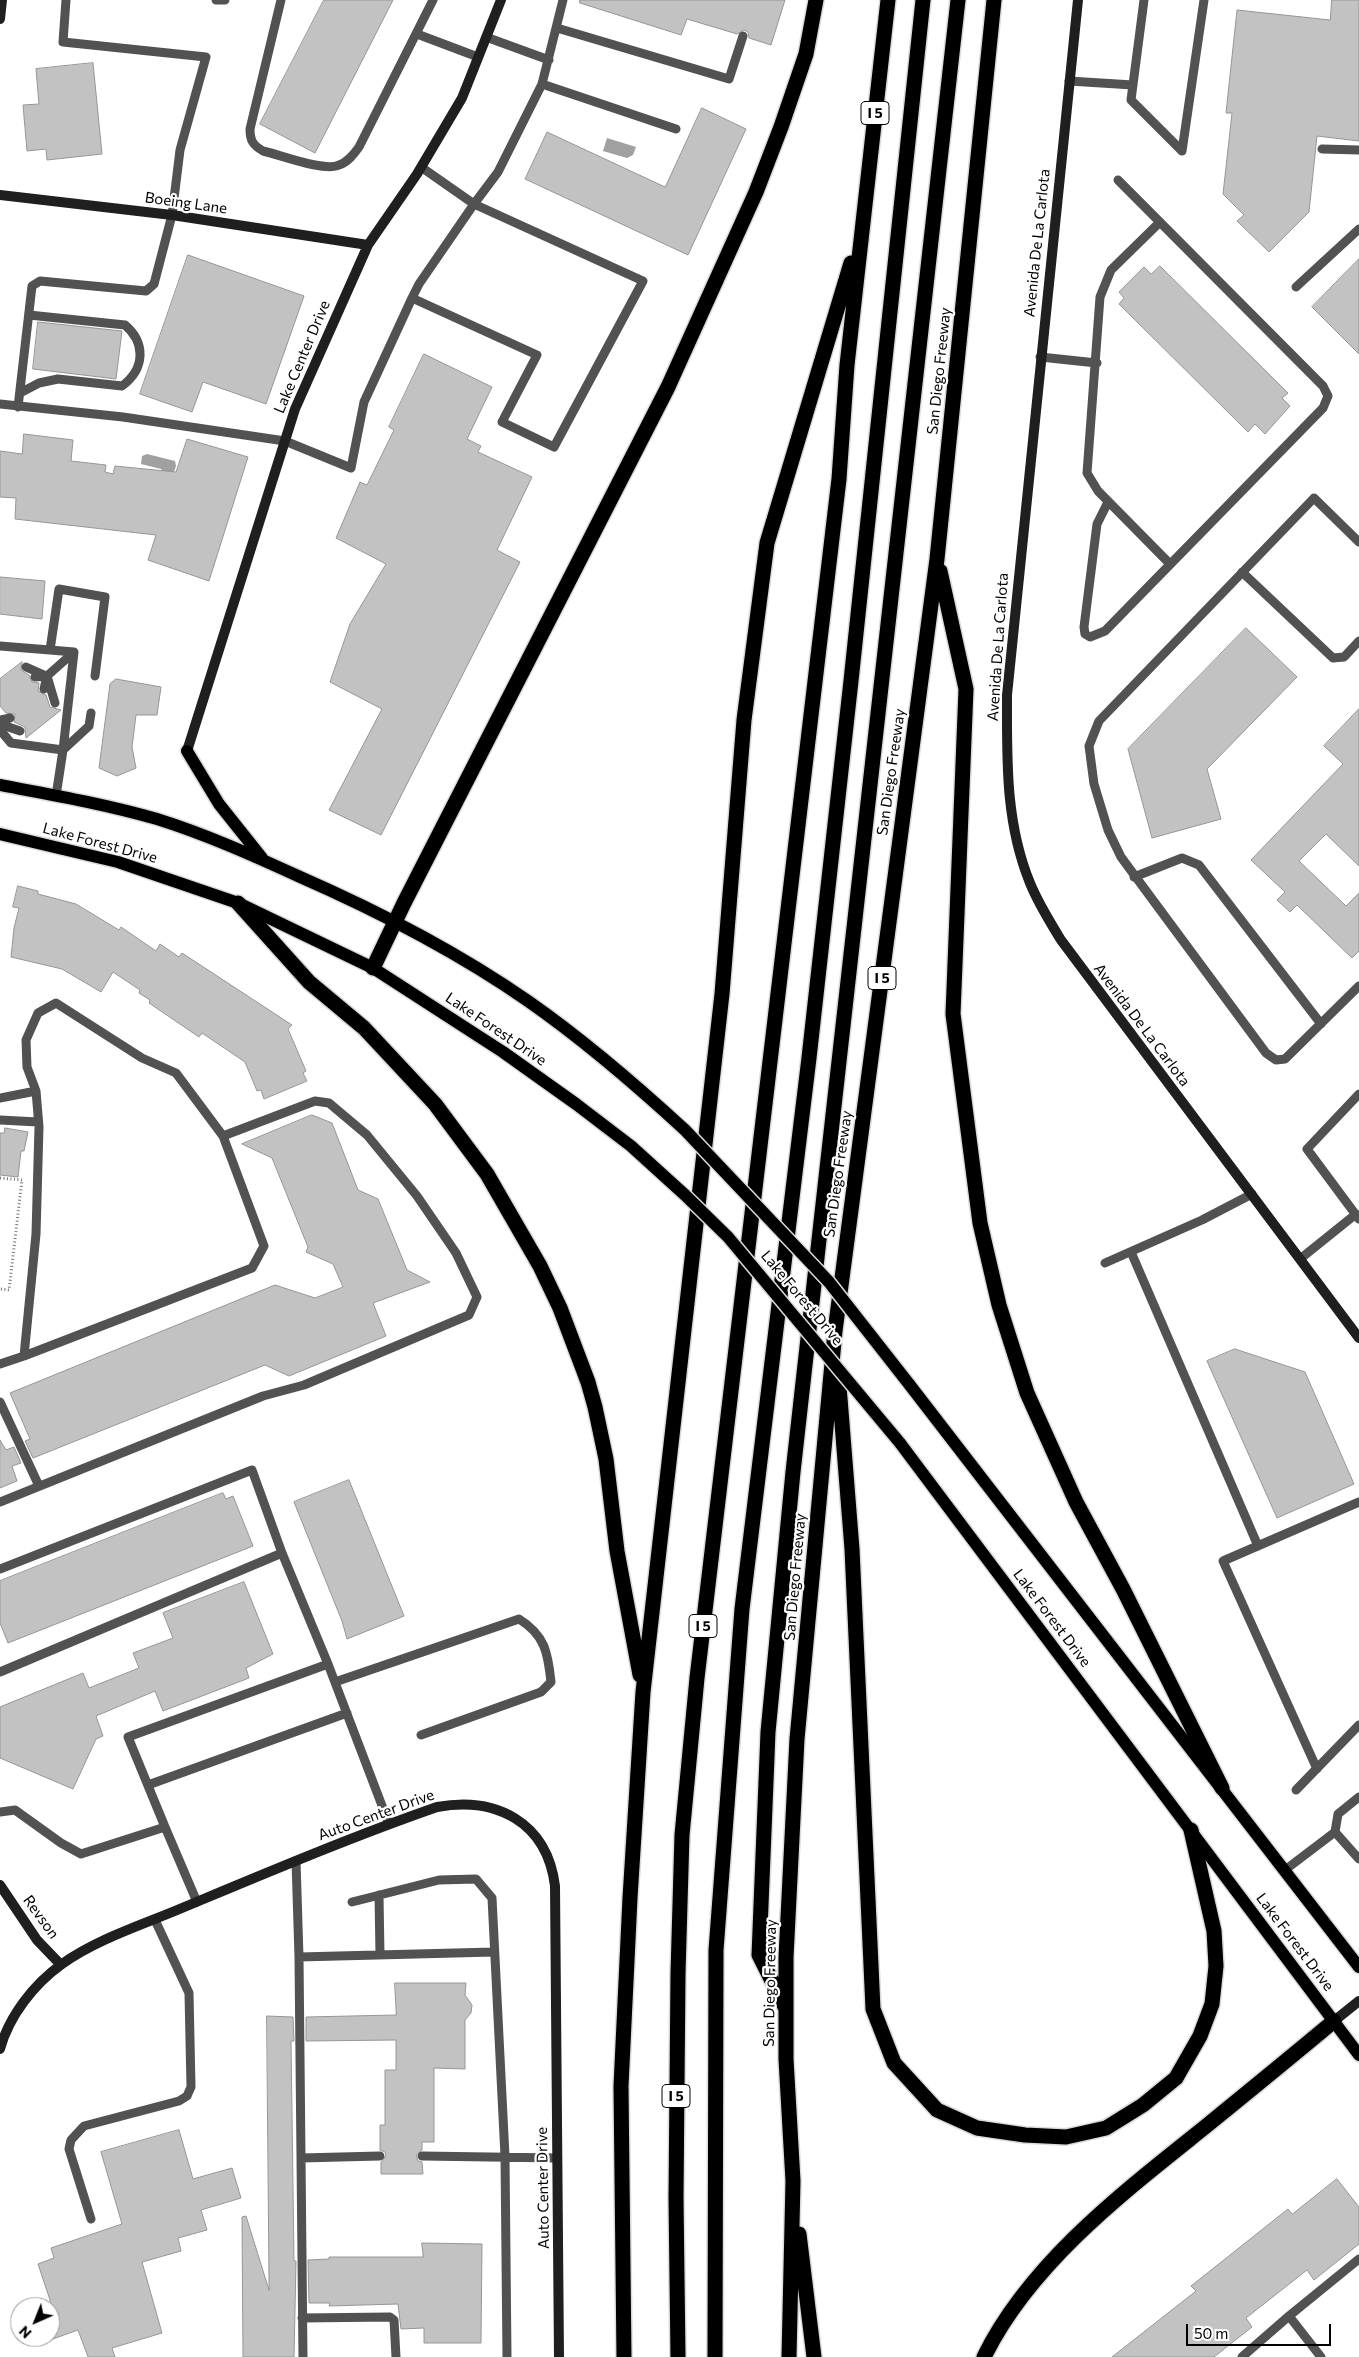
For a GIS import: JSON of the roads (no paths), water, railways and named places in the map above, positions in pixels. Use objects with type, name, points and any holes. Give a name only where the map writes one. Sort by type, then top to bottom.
[{"type":"highway","points":[[373,968],[668,387],[756,192],[778,136],[806,54],[816,0]]},
{"type":"highway","name":"I 5","points":[[678,2357],[676,2097],[682,1835],[706,1601],[839,479],[847,365],[888,0]]},
{"type":"highway","points":[[715,2357],[716,1950],[742,1609],[843,750],[923,0]]},
{"type":"highway","points":[[786,2011],[759,1955],[768,1732],[793,1472],[958,0]]},
{"type":"highway","name":"San Diego Freeway","points":[[789,2357],[793,2181],[786,2059],[786,1957],[797,1739],[835,1331],[937,560],[994,0]]},
{"type":"highway","points":[[624,2357],[621,2086],[630,1898],[644,1692],[722,994],[744,720],[767,543],[862,226]]},
{"type":"highway","points":[[937,560],[966,689],[953,1014],[980,1223],[995,1287],[1028,1393],[1076,1502],[1123,1589],[1222,1788]]},
{"type":"highway","points":[[238,903],[310,982],[364,1028],[434,1104],[487,1174],[540,1266],[563,1316],[588,1382],[595,1407],[606,1459],[617,1551],[644,1692]]},
{"type":"highway","points":[[835,1331],[852,1549],[873,2009],[894,2063],[937,2110],[977,2128],[1024,2135],[1066,2137],[1106,2128],[1143,2105],[1176,2078],[1200,2036],[1212,2004],[1216,1966],[1214,1931],[1191,1830]]},
{"type":"highway","points":[[984,2357],[996,2332],[1052,2260],[1140,2179],[1334,2021]]},
{"type":"highway","points":[[793,2181],[814,2357]]},
{"type":"main road","points":[[187,750],[219,804],[264,860]]},
{"type":"main road","name":"Lake Forest Drive","points":[[0,785],[99,804],[157,820],[264,860],[354,900],[433,941],[527,1000],[633,1083],[686,1130],[829,1282],[1359,1967]]},
{"type":"main road","name":"Lake Forest Drive","points":[[0,834],[118,862],[238,903],[373,968],[503,1052],[631,1146],[728,1236],[900,1443],[1359,2055]]},
{"type":"street","points":[[0,19],[2,0]]},
{"type":"street","name":"Lake Center Drive","points":[[187,750],[295,409],[368,245],[421,167],[462,98],[501,0]]},
{"type":"street","name":"Avenida De La Carlota","points":[[1078,0],[1040,357],[1007,695],[1008,790],[1019,852],[1030,884],[1061,940],[1123,1026],[1252,1194],[1359,1338]]},
{"type":"street","name":"Boeing Lane","points":[[0,195],[172,215],[368,245]]},
{"type":"street","name":"Auto Center Drive","points":[[0,2049],[16,2012],[45,1978],[60,1965],[91,1947],[296,1861],[437,1807],[455,1803],[479,1804],[495,1808],[519,1821],[532,1832],[547,1855],[555,1886],[559,2357]]},
{"type":"street","name":"Revson","points":[[0,1885],[37,1940],[60,1965]]},
{"type":"street","points":[[1334,2021],[1359,2001]]},
{"type":"lane","points":[[18,407],[32,286],[40,281],[146,291],[154,284],[172,215],[180,150],[206,57],[63,42],[66,0]]},
{"type":"lane","points":[[216,0],[225,0]]},
{"type":"lane","points":[[281,0],[250,129],[250,140],[255,146],[272,153],[326,167],[339,165],[352,156],[360,147],[433,0]]},
{"type":"lane","points":[[0,404],[123,416],[285,441],[351,468],[364,402],[419,284],[498,172],[542,84],[564,0]]},
{"type":"lane","points":[[1144,0],[1132,102],[1182,151],[1204,0]]},
{"type":"lane","points":[[557,28],[729,79],[743,36]]},
{"type":"lane","points":[[417,34],[478,57]]},
{"type":"lane","points":[[486,37],[549,60]]},
{"type":"lane","points":[[1069,80],[1133,85]]},
{"type":"lane","points":[[542,84],[676,129]]},
{"type":"lane","points":[[1322,149],[1359,150]]},
{"type":"lane","points":[[412,298],[537,355],[502,422],[554,447],[643,281],[474,204],[421,167]]},
{"type":"lane","points":[[1108,502],[1097,524],[1084,627],[1085,634],[1090,637],[1104,631],[1323,408],[1328,396],[1324,386],[1118,180]]},
{"type":"lane","points":[[1160,222],[1111,270],[1100,297],[1097,363],[1087,473],[1098,492],[1170,564]]},
{"type":"lane","points":[[1296,287],[1359,229]]},
{"type":"lane","points":[[20,393],[40,383],[58,379],[122,386],[130,380],[140,358],[138,340],[125,325],[29,315]]},
{"type":"lane","points":[[1040,357],[1097,363]]},
{"type":"lane","points":[[1359,542],[1314,498],[1099,721],[1093,730],[1088,746],[1097,798],[1108,830],[1134,877],[1266,1053],[1276,1060],[1285,1059],[1359,986]]},
{"type":"lane","points":[[1242,572],[1333,658],[1344,657],[1359,641]]},
{"type":"lane","points":[[50,650],[59,589],[105,597],[95,676]]},
{"type":"lane","points":[[0,646],[74,652]]},
{"type":"lane","points":[[44,690],[47,676],[74,652]]},
{"type":"lane","points":[[56,796],[74,652]]},
{"type":"lane","points":[[26,667],[47,676]]},
{"type":"lane","points":[[35,677],[47,676]]},
{"type":"lane","points":[[47,676],[55,703]]},
{"type":"lane","points":[[63,750],[89,726],[91,713]]},
{"type":"lane","points":[[0,720],[10,718]]},
{"type":"lane","points":[[0,724],[20,731]]},
{"type":"lane","points":[[0,730],[11,743],[63,750]]},
{"type":"lane","points":[[1134,877],[1182,858],[1199,865],[1321,1024]]},
{"type":"lane","points":[[0,1364],[24,1356],[252,1268],[264,1246],[223,1136],[176,1073],[142,1058],[56,1003],[38,1013],[26,1040],[27,1067],[36,1091],[38,1122],[36,1210],[24,1356]]},
{"type":"lane","points":[[0,1098],[36,1091]]},
{"type":"lane","points":[[1300,1259],[1357,1216],[1307,1149],[1359,1094]]},
{"type":"lane","points":[[0,1502],[263,1396],[304,1385],[469,1315],[477,1297],[456,1253],[417,1196],[367,1135],[330,1104],[315,1101],[223,1136]]},
{"type":"lane","points":[[0,1120],[38,1122]]},
{"type":"lane","points":[[1105,1263],[1202,1220],[1252,1194]]},
{"type":"lane","points":[[1131,1252],[1258,1546]]},
{"type":"lane","points":[[0,1402],[39,1486]]},
{"type":"lane","points":[[0,1569],[252,1470],[282,1553],[328,1664],[389,1824]]},
{"type":"lane","points":[[1317,1769],[1223,1561],[1359,1502]]},
{"type":"lane","points":[[0,1672],[282,1553]]},
{"type":"lane","points":[[335,1682],[519,1618],[529,1625],[548,1653],[551,1682],[541,1692],[421,1735]]},
{"type":"lane","points":[[196,1902],[128,1738],[328,1664]]},
{"type":"lane","points":[[148,1785],[346,1712]]},
{"type":"lane","points":[[1296,1790],[1359,1725]]},
{"type":"lane","points":[[1359,1797],[1338,1814],[1336,1832],[1359,1859]]},
{"type":"lane","points":[[0,1812],[15,1810],[61,1843],[81,1854],[165,1827]]},
{"type":"lane","points":[[1284,1870],[1336,1832]]},
{"type":"lane","points":[[296,1861],[299,1958],[303,2357]]},
{"type":"lane","points":[[352,1902],[439,1880],[476,1879],[492,1898],[505,2156],[508,2357]]},
{"type":"lane","points":[[379,1896],[380,1955]]},
{"type":"lane","points":[[91,2218],[69,2149],[78,2132],[84,2126],[179,2102],[187,2096],[190,2087],[189,1993],[155,1920]]},
{"type":"lane","points":[[299,1958],[494,1952]]},
{"type":"lane","points":[[301,2158],[380,2156]]},
{"type":"lane","points":[[422,2156],[557,2158]]},
{"type":"lane","points":[[1242,2357],[1359,2259]]},
{"type":"lane","points":[[1289,2316],[1321,2357]]},
{"type":"lane","points":[[302,2318],[390,2317],[394,2320],[396,2357]]}]
